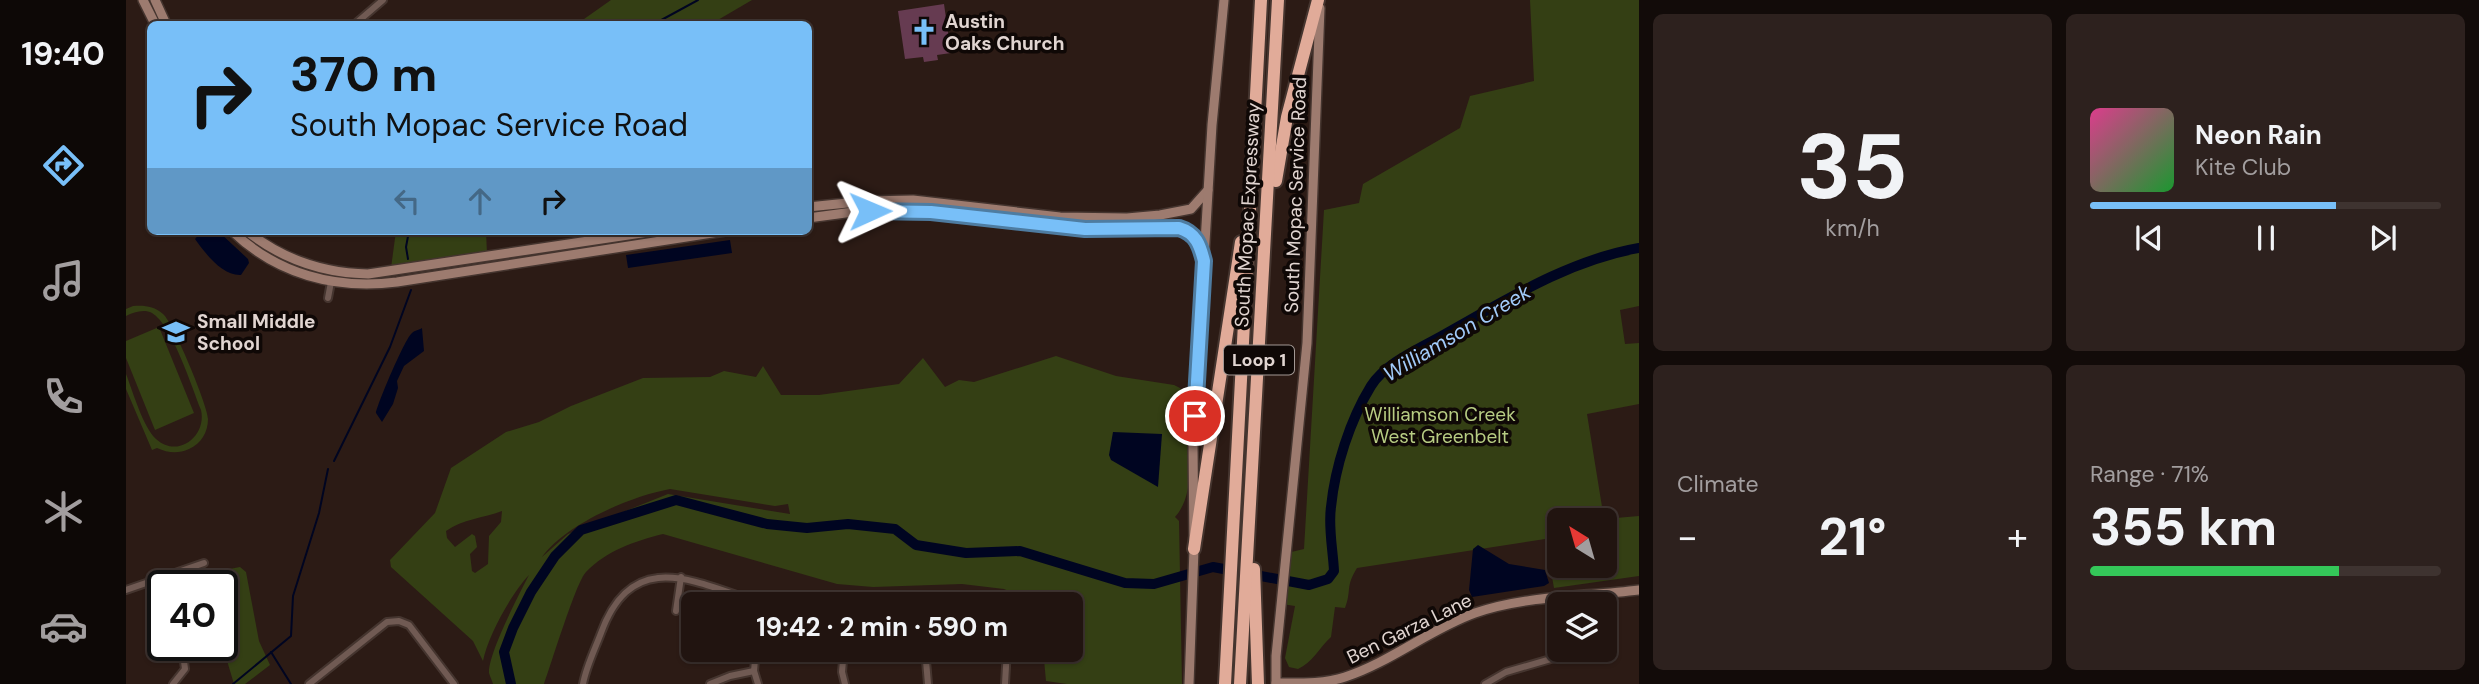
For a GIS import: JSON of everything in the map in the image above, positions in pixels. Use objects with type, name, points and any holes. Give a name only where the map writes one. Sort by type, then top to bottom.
[{"type":"highway","name":"South Mopac Expressway","points":[[1249,609],[1251,506],[1278,0]]},
{"type":"highway","points":[[1267,215],[1286,117],[1319,0]]},
{"type":"highway","name":"South Mopac Expressway","points":[[1225,684],[1261,1]]},
{"type":"highway","points":[[1194,549],[1241,240],[1250,204]]},
{"type":"highway","points":[[1240,684],[1249,609]]},
{"type":"highway","points":[[1249,609],[1258,684]]},
{"type":"street","points":[[143,0],[154,21]]},
{"type":"street","points":[[155,0],[165,21]]},
{"type":"street","points":[[358,21],[383,0]]},
{"type":"street","points":[[1189,684],[1194,549],[1193,444],[1224,0]]},
{"type":"street","name":"South Mopac Service Road","points":[[1276,683],[1307,343],[1319,0]]},
{"type":"street","points":[[812,207],[913,200],[1060,217],[1127,218],[1191,209],[1209,189]]},
{"type":"street","points":[[812,217],[853,212],[915,211],[1085,229],[1179,228],[1195,237],[1204,261]]},
{"type":"street","points":[[237,235],[274,262],[306,276],[331,282],[379,284],[699,235]]},
{"type":"street","points":[[252,235],[270,248],[300,262],[328,271],[368,274],[628,235]]},
{"type":"street","points":[[327,298],[331,282]]},
{"type":"street","points":[[182,570],[204,563]]},
{"type":"street","points":[[583,684],[606,620],[620,596],[640,581],[654,577],[681,578],[725,592]]},
{"type":"street","points":[[676,611],[681,578]]},
{"type":"street","points":[[126,590],[147,582]]},
{"type":"street","name":"Ben Garza Lane","points":[[1617,594],[1639,590]]},
{"type":"street","name":"Ben Garza Lane","points":[[1276,683],[1334,682],[1474,613],[1547,604]]},
{"type":"street","points":[[309,684],[387,622],[399,621],[409,625],[454,684]]},
{"type":"street","points":[[173,684],[185,669],[184,661]]},
{"type":"street","points":[[1485,684],[1506,673],[1547,661]]},
{"type":"street","points":[[755,662],[758,684]]},
{"type":"street","points":[[843,662],[845,684]]},
{"type":"street","points":[[926,662],[928,684]]},
{"type":"street","points":[[1005,684],[1006,662]]},
{"type":"street","points":[[710,684],[737,673],[754,671]]},
{"type":"green space","points":[[611,0],[752,0],[716,21],[581,21]]},
{"type":"green space","name":"Williamson Creek West Greenbelt","points":[[1530,0],[1639,0],[1639,306],[1620,310],[1625,344],[1639,343],[1639,404],[1587,414],[1602,508],[1547,508],[1547,550],[1545,539],[1357,568],[1351,580],[1345,608],[1335,607],[1331,637],[1303,666],[1298,669],[1289,667],[1285,658],[1295,606],[1282,604],[1287,553],[1304,549],[1324,210],[1359,203],[1363,184],[1460,128],[1470,96],[1534,81]]},
{"type":"green space","points":[[395,235],[486,235],[487,254],[391,268]]},
{"type":"green space","points":[[145,306],[160,311],[168,320],[202,398],[208,419],[207,428],[200,441],[185,451],[173,452],[157,448],[152,450],[126,389],[126,374],[151,434],[164,445],[173,447],[189,442],[200,428],[201,410],[167,330],[152,313],[146,311],[126,316],[126,309]]},
{"type":"green space","points":[[159,327],[194,413],[155,430],[126,358],[126,341]]},
{"type":"green space","points":[[1056,356],[1116,376],[1180,388],[1188,400],[1189,461],[1187,492],[1175,517],[1179,521],[1182,684],[1067,684],[1046,681],[1044,662],[1083,662],[1083,592],[1011,592],[962,584],[873,587],[837,584],[663,534],[621,548],[586,572],[570,607],[544,684],[493,684],[489,673],[493,652],[529,575],[501,616],[483,661],[473,641],[391,567],[390,560],[435,513],[451,468],[506,432],[539,422],[571,406],[643,378],[710,377],[724,371],[756,377],[763,366],[781,395],[819,395],[899,384],[923,358],[945,387],[959,380],[974,382]],"holes":[[[670,489],[775,506],[788,504],[790,514],[668,494],[568,534],[542,557],[567,533],[600,513],[637,498]],[[502,511],[501,522],[489,536],[488,564],[475,573],[472,571],[470,554],[477,547],[475,536],[472,534],[455,547],[447,538],[446,531],[466,521]]]},
{"type":"green space","name":"Williamson Creek West Greenbelt","points":[[1639,516],[1639,576],[1554,588],[1552,578],[1617,578],[1617,518]]},
{"type":"green space","points":[[240,567],[246,572],[259,641],[270,665],[245,684],[234,684],[227,661],[238,661],[238,570],[224,570]]},
{"type":"water","points":[[198,235],[222,235],[249,263],[241,275],[227,272],[209,257],[195,239]]},
{"type":"water","points":[[730,240],[732,253],[628,268],[626,255]]},
{"type":"water","points":[[422,328],[424,351],[404,366],[397,381],[398,388],[393,404],[382,422],[376,413],[392,372],[408,338]]},
{"type":"water","points":[[1113,432],[1162,434],[1158,487],[1111,460],[1109,455]]},
{"type":"water","points":[[1478,545],[1509,564],[1545,570],[1549,583],[1472,597],[1469,590],[1473,549]]},
{"type":"building","name":"Austin Oaks Church","points":[[944,4],[951,53],[937,55],[938,60],[924,62],[923,57],[905,59],[898,11]]},
{"type":"waterway","points":[[660,21],[698,0]]},
{"type":"waterway","points":[[408,235],[406,247],[408,259]]},
{"type":"waterway","name":"Williamson Creek","points":[[511,684],[504,652],[531,592],[555,556],[581,530],[676,500],[767,524],[807,528],[848,524],[895,529],[916,545],[966,553],[1020,551],[1125,583],[1154,584],[1213,567],[1309,585],[1328,579],[1334,571],[1330,515],[1340,460],[1356,414],[1378,377],[1405,356],[1539,283],[1588,262],[1639,248]]},
{"type":"waterway","points":[[334,461],[390,347],[411,290]]},
{"type":"waterway","points":[[233,684],[291,636],[293,596],[319,513],[328,469]]},
{"type":"waterway","points":[[271,652],[291,684]]},
{"type":"place","name":"Austin Oaks Church","points":[[924,32]]},
{"type":"place","name":"Small Middle School","points":[[176,332]]},
{"type":"route","points":[[870,211],[931,212],[1061,228],[1179,228],[1190,233],[1198,242],[1204,261],[1195,416]]}]
